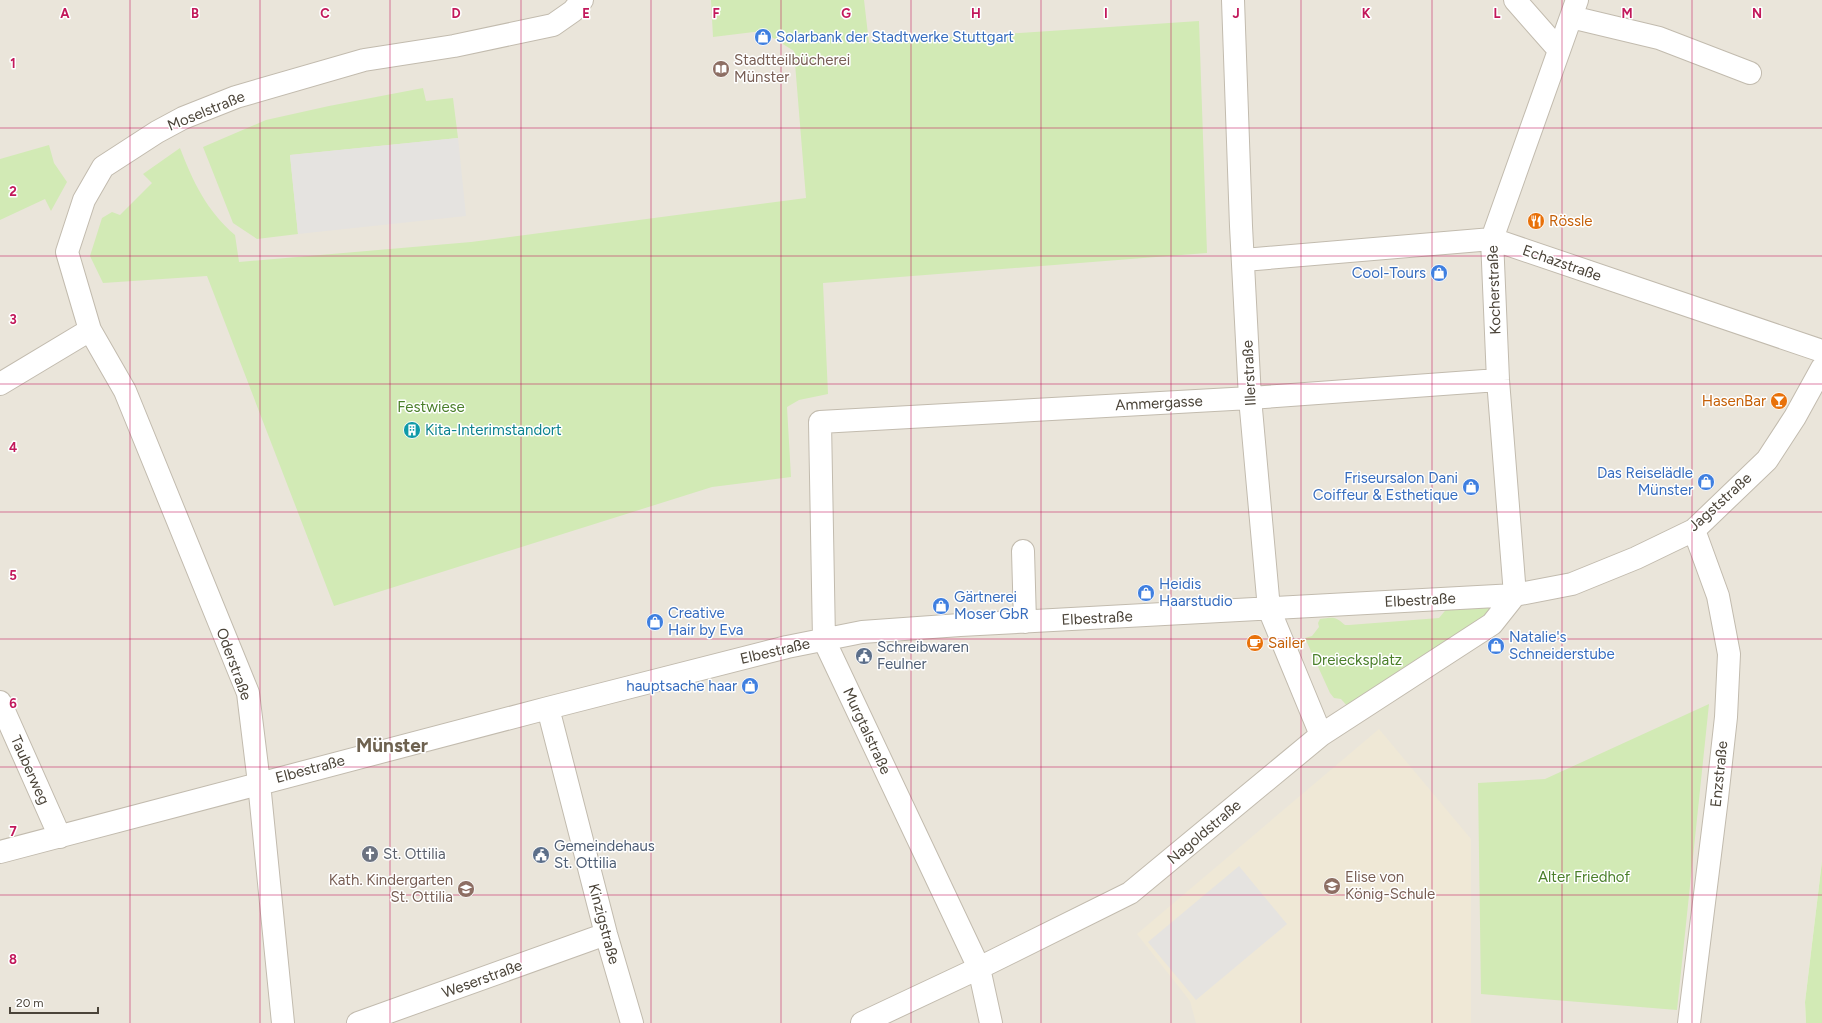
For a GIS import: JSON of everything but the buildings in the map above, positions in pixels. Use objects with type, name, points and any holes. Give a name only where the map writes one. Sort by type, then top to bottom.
[{"type":"street","name":"Moselstraße","points":[[90,330],[67,252],[84,200],[103,167],[128,150],[182,118],[236,97],[364,60],[454,46],[552,25],[573,10],[582,0]]},
{"type":"street","name":"Illerstraße","points":[[1233,0],[1241,226],[1244,260],[1250,398],[1269,609],[1321,735]]},
{"type":"street","points":[[1515,0],[1559,50]]},
{"type":"street","points":[[1574,9],[1659,38],[1750,73]]},
{"type":"street","name":"Kocherstraße","points":[[1515,595],[1498,380],[1492,239],[1574,9]]},
{"type":"street","name":"Echazstraße","points":[[1244,260],[1492,239],[1822,351]]},
{"type":"street","points":[[0,384],[90,330]]},
{"type":"street","name":"Oderstraße","points":[[90,330],[125,392],[248,693],[259,782],[283,1023]]},
{"type":"street","name":"Jagststraße","points":[[1572,584],[1636,558],[1694,530],[1766,460],[1796,417],[1822,368]]},
{"type":"street","name":"Ammergasse","points":[[820,422],[1250,398],[1498,380]]},
{"type":"street","name":"Murgtalstraße","points":[[820,422],[824,640],[979,968],[991,1023]]},
{"type":"street","name":"Enzstraße","points":[[1689,1023],[1723,747],[1729,654],[1718,596],[1694,530]]},
{"type":"street","points":[[1023,551],[1025,622]]},
{"type":"street","name":"Elbestraße","points":[[0,852],[259,782],[548,708],[787,648],[862,632],[1515,595],[1572,584]]},
{"type":"street","name":"Nagoldstraße","points":[[862,1023],[979,968],[1130,893],[1321,735],[1492,624],[1515,595]]},
{"type":"street","name":"Tauberweg","points":[[0,702],[60,837]]},
{"type":"street","name":"Kinzigstraße","points":[[548,708],[606,934],[632,1023]]},
{"type":"street","name":"Weserstraße","points":[[358,1023],[606,934]]},
{"type":"shaded area","points":[[0,0],[1822,0],[1822,861],[1805,1002],[1806,1023],[0,1023]]},
{"type":"shaded area","points":[[458,138],[466,216],[298,234],[290,155]]},
{"type":"shaded area","name":"Elise von König-Schule","points":[[1379,729],[1471,839],[1471,1023],[1196,1023],[1190,1001],[1137,934]]},
{"type":"shaded area","points":[[1239,866],[1287,924],[1196,1000],[1148,942]]},
{"type":"green space","name":"Festwiese","points":[[711,0],[864,0],[869,43],[1199,21],[1207,253],[823,283],[828,394],[799,400],[787,407],[791,477],[712,487],[334,606],[207,276],[103,283],[90,256],[102,218],[112,212],[120,215],[152,183],[143,174],[180,148],[190,173],[202,195],[216,216],[235,235],[239,262],[471,242],[806,198],[794,51],[762,31],[713,37]]},
{"type":"green space","points":[[423,88],[426,101],[453,98],[458,138],[290,155],[298,234],[257,239],[233,223],[203,147],[266,120]]},
{"type":"green space","points":[[49,145],[54,163],[67,182],[51,211],[45,199],[0,220],[0,159]]},
{"type":"green space","name":"Dreiecksplatz","points":[[1449,606],[1489,607],[1490,612],[1349,708],[1341,699],[1334,698],[1330,693],[1305,638],[1312,636],[1319,627],[1318,623],[1320,619],[1334,618],[1345,625],[1349,625],[1439,618]]},
{"type":"green space","name":"Alter Friedhof","points":[[1709,704],[1677,1010],[1481,994],[1478,783],[1545,779]]},
{"type":"green space","points":[[1822,861],[1822,1023],[1806,1023],[1805,1002]]},
{"type":"place","name":"Solarbank der Stadtwerke Stuttgart","points":[[763,37]]},
{"type":"place","name":"Stadtteilbücherei Münster","points":[[721,69]]},
{"type":"place","name":"Rössle","points":[[1536,221]]},
{"type":"place","name":"Cool-Tours","points":[[1439,273]]},
{"type":"place","name":"HasenBar","points":[[1779,401]]},
{"type":"place","name":"Kita-Interimstandort","points":[[412,430]]},
{"type":"place","name":"Das Reiselädle Münster","points":[[1706,482]]},
{"type":"place","name":"Friseursalon Dani Coiffeur & Esthetique","points":[[1471,487]]},
{"type":"place","name":"Heidis Haarstudio","points":[[1146,593]]},
{"type":"place","name":"Gärtnerei Moser GbR","points":[[941,606]]},
{"type":"place","name":"Creative Hair by Eva","points":[[655,622]]},
{"type":"place","name":"Sailer","points":[[1255,643]]},
{"type":"place","name":"Natalie's Schneiderstube","points":[[1496,646]]},
{"type":"place","name":"Schreibwaren Feulner","points":[[864,656]]},
{"type":"place","name":"hauptsache haar","points":[[750,686]]},
{"type":"place","name":"St. Ottilia","points":[[370,854]]},
{"type":"place","name":"Gemeindehaus St. Ottilia","points":[[541,855]]},
{"type":"place","name":"Elise von König-Schule","points":[[1332,886]]},
{"type":"place","name":"Kath. Kindergarten St. Ottilia","points":[[466,889]]},
{"type":"district","name":"Münster","points":[[392,745]]}]
